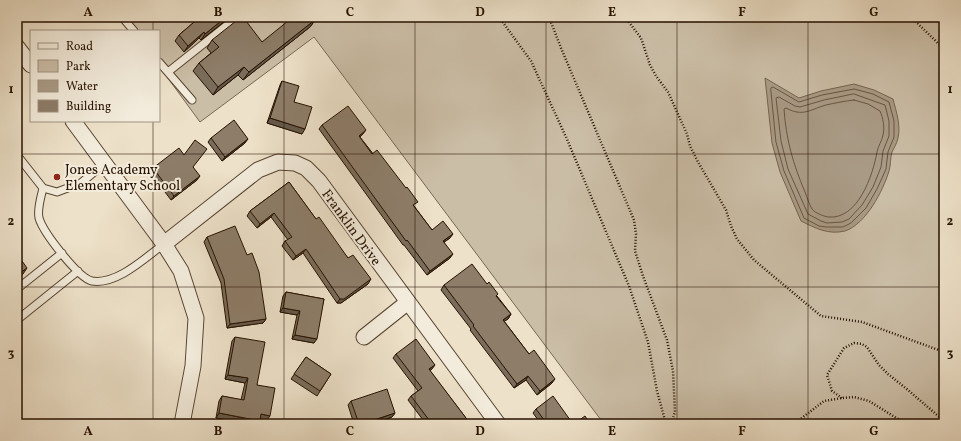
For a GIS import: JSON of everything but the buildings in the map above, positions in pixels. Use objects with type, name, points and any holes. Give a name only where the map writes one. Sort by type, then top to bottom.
[{"type":"street","points":[[17,47],[30,64]]},
{"type":"street","points":[[74,122],[164,244],[182,271],[196,318],[193,366],[182,424]]},
{"type":"street","name":"Franklin Drive","points":[[164,244],[258,170],[278,162],[295,163],[306,168],[319,181],[498,424]]},
{"type":"street","points":[[364,337],[408,302]]},
{"type":"lane","points":[[122,17],[133,30]]},
{"type":"lane","points":[[168,72],[239,17]]},
{"type":"lane","points":[[160,63],[192,100]]},
{"type":"lane","points":[[17,155],[43,188],[57,192],[81,183],[105,163]]},
{"type":"lane","points":[[43,188],[39,203],[39,218],[53,242],[69,263],[78,272],[92,281],[107,280],[124,274],[164,244]]},
{"type":"lane","points":[[17,289],[62,253]]},
{"type":"lane","points":[[17,320],[78,272]]},
{"type":"path","points":[[499,17],[531,60],[566,137],[629,286],[648,342],[657,391],[666,424]]},
{"type":"path","points":[[549,17],[634,220],[636,234],[635,251],[667,340],[674,371],[675,412],[671,424]]},
{"type":"path","points":[[625,17],[641,38],[650,65],[668,92],[687,134],[690,146],[726,210],[737,239],[754,260],[821,316],[862,322],[944,352]]},
{"type":"path","points":[[911,17],[944,49]]},
{"type":"path","points":[[842,398],[832,391],[827,376],[844,348],[854,343],[862,344],[888,374],[944,421]]},
{"type":"path","points":[[794,424],[824,401],[842,398],[854,398],[868,401],[906,424]]},
{"type":"green space","points":[[123,17],[942,17],[944,20],[944,424],[604,424],[314,37],[200,122],[160,67],[160,30],[132,30]]},
{"type":"water","points":[[765,78],[799,98],[821,91],[854,84],[874,90],[893,99],[898,118],[899,133],[897,142],[891,154],[889,171],[883,188],[873,206],[853,227],[845,231],[833,232],[817,228],[801,221],[780,172],[772,143]]},
{"type":"place","name":"Jones Academy Elementary School","points":[[57,177]]}]
